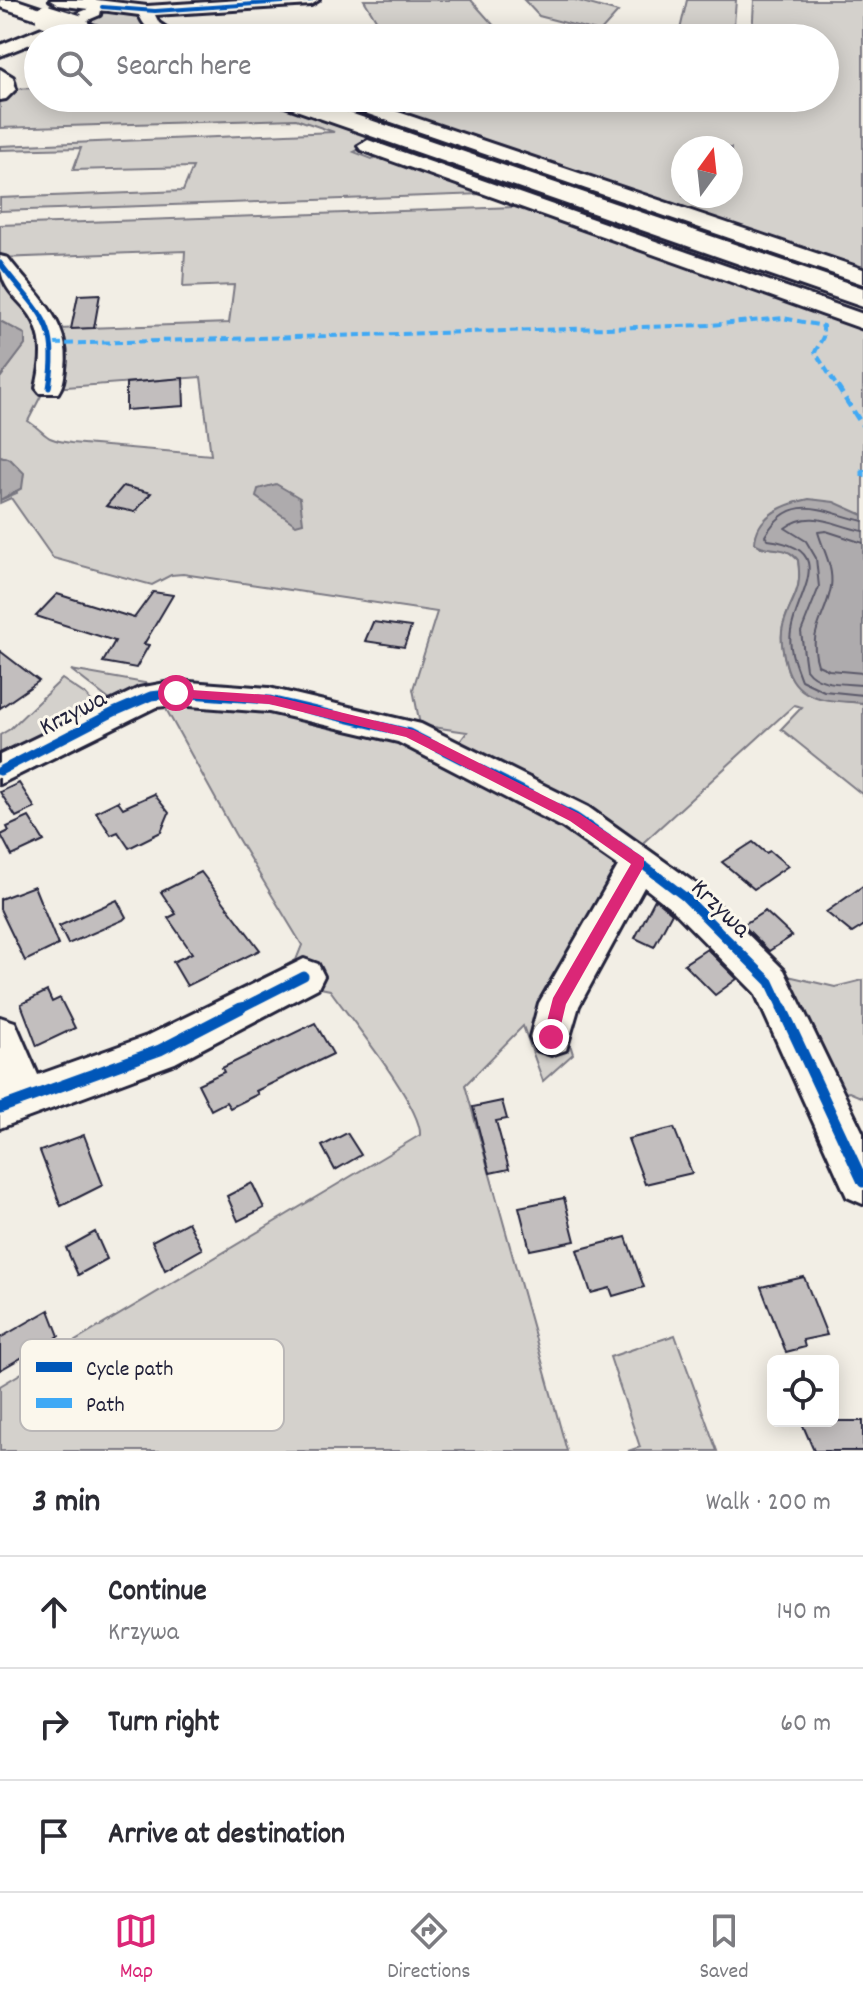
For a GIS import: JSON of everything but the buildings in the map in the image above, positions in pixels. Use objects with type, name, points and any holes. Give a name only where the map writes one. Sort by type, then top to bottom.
[{"type":"main road","points":[[0,1],[52,8],[75,24]]},
{"type":"main road","points":[[325,112],[863,298]]},
{"type":"street","points":[[52,8],[106,4],[147,11],[311,0]]},
{"type":"street","points":[[61,24],[106,4]]},
{"type":"street","points":[[147,11],[152,24]]},
{"type":"street","points":[[0,51],[24,40]]},
{"type":"street","points":[[0,74],[7,81],[7,89],[0,95]]},
{"type":"street","points":[[380,112],[863,277]]},
{"type":"street","points":[[368,146],[863,322]]},
{"type":"street","points":[[0,263],[43,312],[48,324],[54,344],[49,388]]},
{"type":"street","name":"Krzywa","points":[[0,771],[151,696],[176,693],[269,700],[409,733],[575,817],[685,897],[770,982],[863,1182]]},
{"type":"street","points":[[551,1037],[559,1003],[639,862]]},
{"type":"street","points":[[0,1035],[16,1074],[11,1104],[160,1050],[304,976]]},
{"type":"shaded area","points":[[364,0],[471,0],[492,24],[379,24]]},
{"type":"shaded area","points":[[524,0],[575,0],[618,12],[607,24],[570,24],[539,16]]},
{"type":"shaded area","points":[[687,0],[736,0],[734,24],[681,24]]},
{"type":"shaded area","points":[[754,0],[863,0],[863,275],[385,112],[839,112],[839,24],[753,24]]},
{"type":"shaded area","points":[[99,12],[138,13],[146,24],[71,24]]},
{"type":"shaded area","points":[[24,88],[24,112],[307,112],[863,306],[863,320],[370,144],[354,152],[372,159],[380,155],[863,325],[863,515],[860,513],[759,547],[787,550],[798,560],[798,587],[782,632],[789,675],[823,699],[863,703],[863,795],[781,729],[802,707],[794,705],[634,851],[455,748],[467,732],[420,725],[413,689],[437,612],[183,574],[171,575],[152,585],[53,558],[11,498],[0,503],[0,500],[17,493],[10,459],[0,456],[0,378],[25,345],[25,335],[0,321],[0,269],[37,311],[45,388],[28,421],[46,436],[71,443],[211,455],[201,377],[53,388],[51,320],[55,318],[58,329],[229,323],[234,285],[183,287],[185,251],[1,258],[11,274],[0,259],[0,225],[516,207],[483,194],[0,211],[0,198],[183,191],[193,167],[73,170],[81,148],[0,150],[0,146],[334,132],[296,119],[0,128],[0,101],[9,89]]},
{"type":"shaded area","points":[[341,112],[375,112],[863,279],[863,292]]},
{"type":"shaded area","points":[[71,670],[162,686],[120,702],[111,701]]},
{"type":"shaded area","points":[[62,679],[86,695],[98,709],[68,719],[71,722],[0,765],[0,735]]},
{"type":"shaded area","points":[[221,699],[304,711],[409,737],[470,765],[629,857],[626,876],[551,1009],[547,1022],[549,1049],[562,1046],[559,1031],[564,1007],[633,883],[644,879],[656,881],[675,894],[757,975],[807,1071],[863,1193],[863,1201],[757,976],[671,894],[660,890],[636,892],[565,1028],[573,1054],[543,1081],[523,1026],[465,1085],[567,1451],[0,1451],[0,1386],[20,1374],[20,1431],[284,1431],[284,1339],[79,1339],[420,1135],[417,1122],[397,1083],[330,990],[311,986],[306,989],[303,981],[312,975],[305,965],[292,971],[283,967],[296,960],[302,945],[235,834],[161,700]]},
{"type":"shaded area","points":[[771,972],[835,987],[863,980],[863,1098],[849,1092],[832,1095]]},
{"type":"shaded area","points":[[675,1335],[717,1451],[628,1451],[640,1447],[610,1357]]},
{"type":"water","points":[[0,321],[25,334],[25,345],[0,378]]},
{"type":"water","points":[[0,456],[10,459],[24,473],[22,488],[0,500]]},
{"type":"water","points":[[276,484],[300,498],[303,523],[296,525],[256,497],[258,489]]},
{"type":"water","points":[[809,499],[834,502],[863,515],[863,703],[826,700],[806,693],[797,686],[786,664],[782,630],[798,588],[798,560],[783,550],[755,543],[760,525],[773,512]]},
{"type":"marked path","points":[[54,344],[710,325],[798,319],[823,326],[823,337],[815,352],[863,426]]},
{"type":"marked path","points":[[863,469],[863,477]]},
{"type":"cycle path","points":[[102,7],[155,11],[311,0]]},
{"type":"cycle path","points":[[0,263],[44,317],[50,330],[53,364],[49,388]]},
{"type":"cycle path","points":[[0,771],[114,712],[151,696],[176,693],[269,700],[366,721],[409,733],[460,757],[575,817],[629,854],[685,897],[770,982],[863,1182]]},
{"type":"cycle path","points":[[0,1108],[160,1050],[304,976]]},
{"type":"route","points":[[176,693],[269,700],[409,733],[575,817],[639,862],[559,1003],[551,1037]]}]
